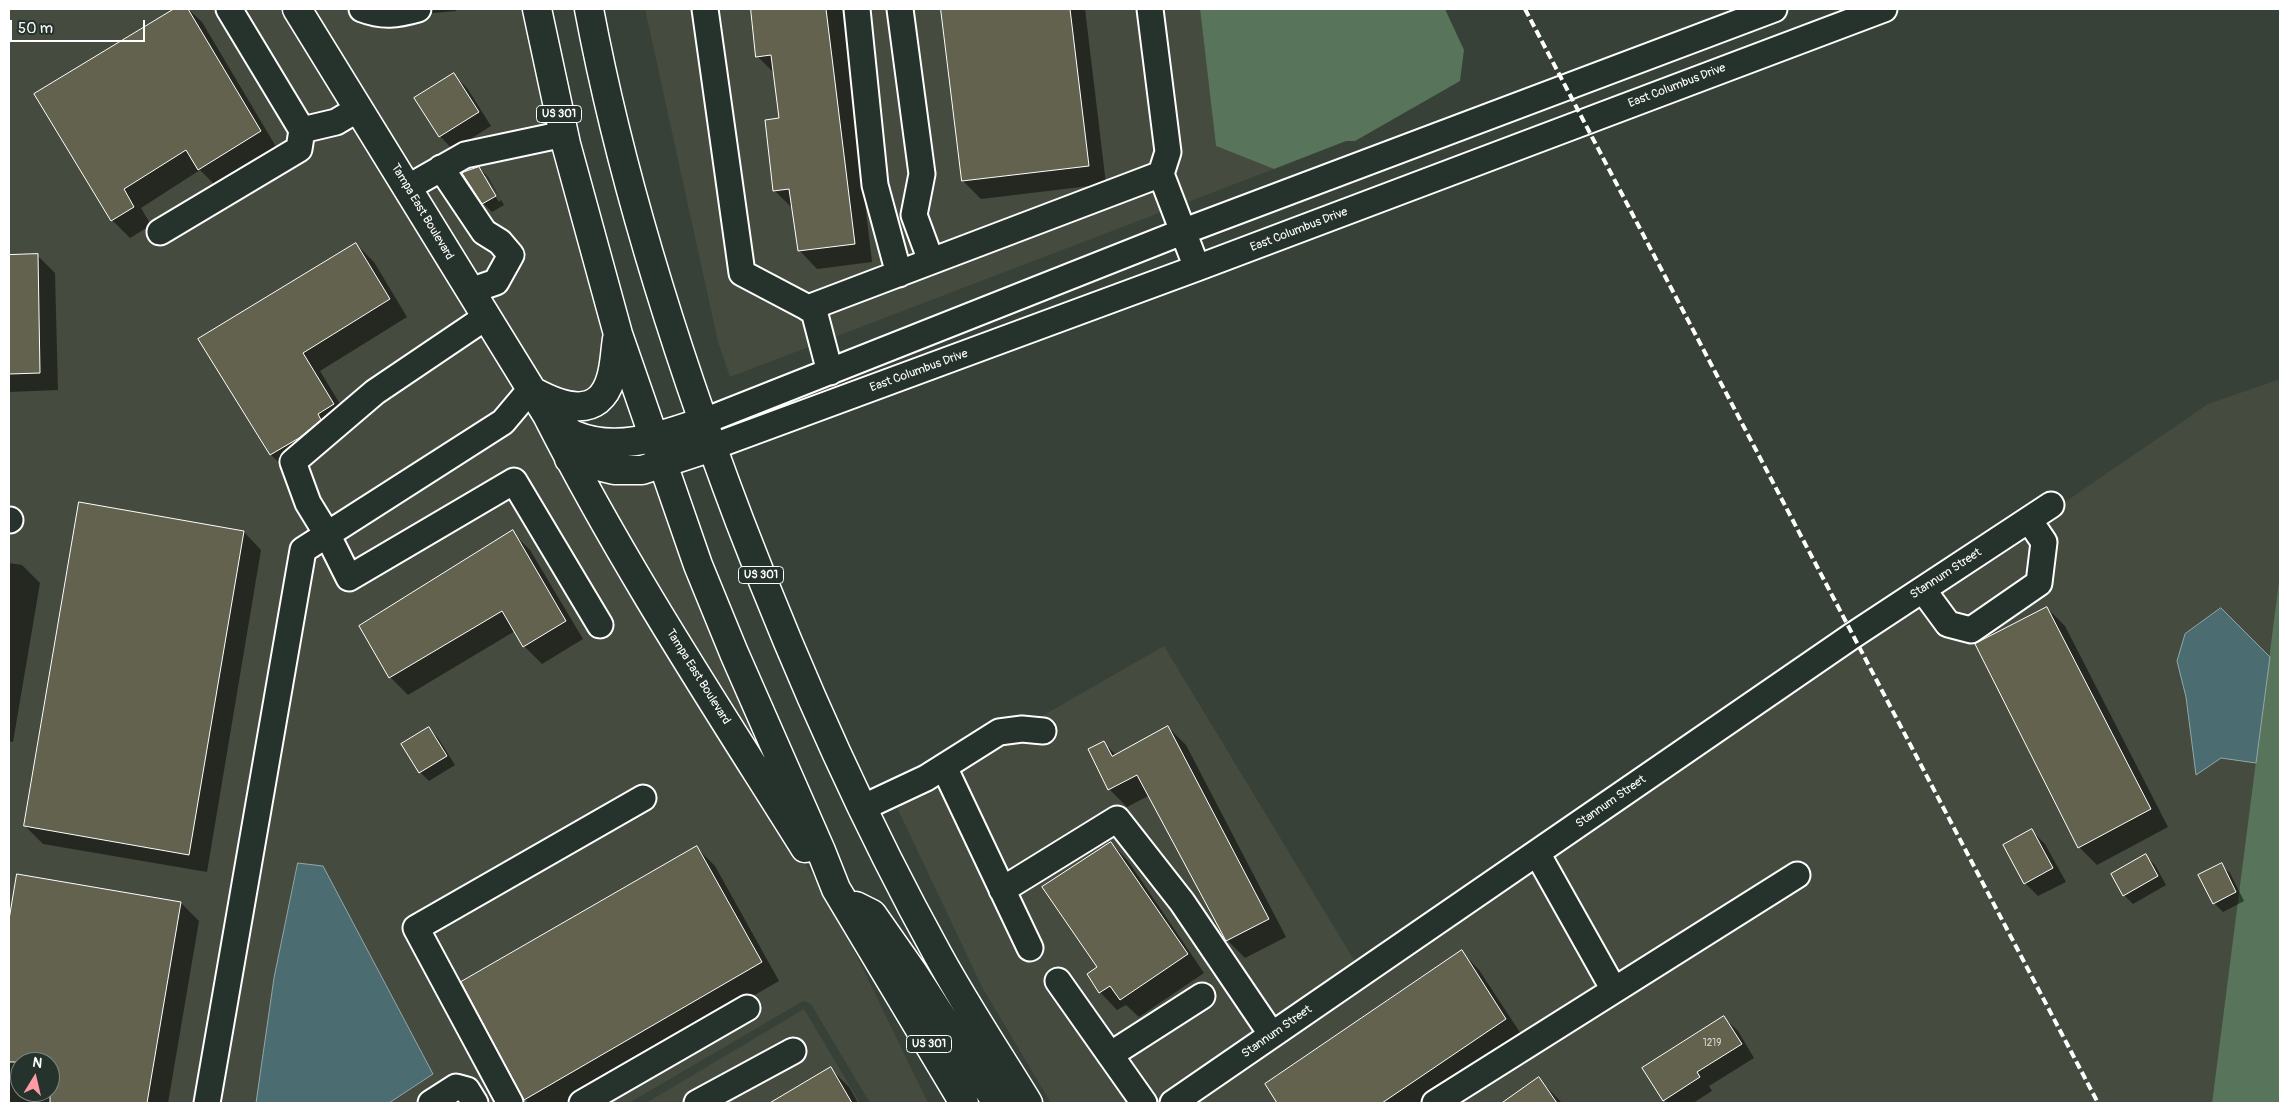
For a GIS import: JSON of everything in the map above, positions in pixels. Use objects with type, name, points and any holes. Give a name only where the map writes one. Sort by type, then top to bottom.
[{"type":"main road","name":"US 301","points":[[536,9],[564,134],[618,334],[698,565],[839,894],[964,1103]]},
{"type":"main road","name":"US 301","points":[[589,9],[616,132],[655,278],[702,422],[800,674],[862,808],[938,956],[1028,1103]]},
{"type":"main road","name":"Tampa East Boulevard","points":[[305,11],[358,109],[547,415],[581,484],[675,641],[816,866],[839,894]]},
{"type":"main road","points":[[530,390],[555,404],[574,408],[590,404],[600,397],[611,379],[618,334]]},
{"type":"main road","name":"Tampa East Boulevard","points":[[547,415],[573,434],[600,443],[622,443],[654,438],[702,422]]},
{"type":"main road","points":[[569,460],[614,470],[642,470],[712,447]]},
{"type":"main road","points":[[839,894],[872,914],[914,974],[997,1103]]},
{"type":"street","points":[[160,232],[300,149],[302,130],[229,9]]},
{"type":"street","points":[[362,9],[376,14],[395,15],[418,9]]},
{"type":"street","points":[[706,9],[742,273],[814,311],[830,372]]},
{"type":"street","points":[[857,9],[875,185],[898,274]]},
{"type":"street","points":[[900,9],[922,174],[914,215],[931,261]]},
{"type":"street","points":[[1150,9],[1168,152],[1161,174],[1197,268]]},
{"type":"street","points":[[702,422],[1182,232],[1774,9]]},
{"type":"street","name":"East Columbus Drive","points":[[712,447],[1197,268],[1884,9]]},
{"type":"street","points":[[302,130],[336,122],[358,109]]},
{"type":"street","points":[[407,188],[465,155],[564,134]]},
{"type":"street","points":[[441,168],[484,232],[500,242],[511,255],[496,282],[470,291]]},
{"type":"street","points":[[808,308],[1161,174]]},
{"type":"street","points":[[486,317],[375,392],[293,462],[308,503],[328,534],[349,578],[514,482],[600,625]]},
{"type":"street","points":[[207,1103],[303,550],[503,422],[530,390]]},
{"type":"street","name":"Stannum Street","points":[[1174,1103],[1205,1095],[1272,1035],[1922,590],[2051,505]]},
{"type":"street","points":[[1922,590],[1948,624],[1971,630],[2039,583],[2044,542],[2029,520]]},
{"type":"street","points":[[862,808],[926,778],[999,732],[1022,729],[1043,731]]},
{"type":"street","points":[[944,767],[1030,948]]},
{"type":"street","points":[[510,1103],[416,928],[643,798]]},
{"type":"street","points":[[1002,890],[1117,819],[1182,902],[1272,1035]]},
{"type":"street","points":[[1537,853],[1614,990]]},
{"type":"street","points":[[1435,1103],[1797,875]]},
{"type":"street","points":[[1058,981],[1144,1103]]},
{"type":"street","points":[[1110,1055],[1202,996]]},
{"type":"street","points":[[582,1103],[747,1008]]},
{"type":"street","points":[[697,1103],[793,1051]]},
{"type":"street","points":[[431,1103],[456,1087],[467,1090],[475,1103]]},
{"type":"shaded area","points":[[9,9],[286,9],[524,398],[559,461],[558,467],[563,469],[760,794],[832,905],[928,1103],[870,1103],[811,1004],[803,1001],[629,1103],[389,1103],[432,1074],[298,863],[274,978],[256,1103],[9,1103]]},
{"type":"shaded area","points":[[308,9],[526,9],[608,340],[594,389],[575,397],[537,382]]},
{"type":"shaded area","points":[[645,9],[1200,9],[1216,146],[1274,169],[730,377],[718,342]]},
{"type":"shaded area","points":[[2280,379],[2280,574],[2270,657],[2221,608],[2177,661],[2186,697],[2196,775],[2221,758],[2256,763],[2212,1103],[1191,1103],[1857,645],[2063,509],[2062,504],[2208,404]]},
{"type":"shaded area","points":[[588,475],[656,477],[757,748]]},
{"type":"shaded area","points":[[1164,646],[1357,965],[1156,1103],[1051,1103],[982,987],[894,801]]},
{"type":"shaded area","points":[[804,1009],[860,1103],[646,1103]]},
{"type":"green space","points":[[1200,9],[1445,9],[1464,50],[1460,81],[1355,141],[1346,141],[1274,169],[1216,146]]},
{"type":"green space","points":[[2280,574],[2280,1103],[2212,1103]]},
{"type":"water","points":[[2221,608],[2270,657],[2256,763],[2221,758],[2196,775],[2186,697],[2177,661],[2185,634]]},
{"type":"water","points":[[298,863],[323,866],[433,1074],[389,1103],[256,1103],[274,978]]},
{"type":"building","points":[[174,9],[188,9],[261,131],[198,170],[186,150],[124,189],[134,207],[111,221],[34,94]]},
{"type":"building","points":[[751,9],[826,9],[855,244],[798,251],[789,189],[773,191],[765,120],[779,118],[771,55],[756,57]]},
{"type":"building","points":[[941,9],[1070,9],[1089,166],[962,181]]},
{"type":"building","points":[[454,73],[479,112],[439,137],[414,98]]},
{"type":"building","points":[[479,167],[496,196],[482,204],[462,173]]},
{"type":"building","points":[[356,243],[390,299],[303,353],[334,404],[318,414],[321,420],[299,438],[270,455],[198,339]]},
{"type":"building","points":[[38,254],[40,373],[9,374],[9,255]]},
{"type":"building","points":[[79,502],[244,531],[189,855],[24,826]]},
{"type":"building","points":[[513,530],[566,621],[523,647],[502,611],[389,678],[359,626]]},
{"type":"building","points":[[2047,607],[2151,809],[2078,848],[1975,644]]},
{"type":"building","points":[[1168,726],[1269,919],[1226,941],[1137,775],[1108,790],[1088,749],[1104,741],[1112,756]]},
{"type":"building","points":[[429,727],[447,756],[419,773],[401,744]]},
{"type":"building","points":[[2032,829],[2053,868],[2024,884],[2003,845]]},
{"type":"building","points":[[1111,842],[1188,954],[1120,1000],[1110,986],[1099,993],[1087,974],[1097,967],[1042,887]]},
{"type":"building","points":[[697,846],[762,962],[524,1100],[461,982]]},
{"type":"building","points":[[2146,854],[2158,876],[2123,896],[2111,874]]},
{"type":"building","points":[[2222,863],[2236,892],[2213,904],[2198,875]]},
{"type":"building","points":[[17,874],[181,902],[147,1103],[50,1103],[60,1102],[60,1052],[10,1052],[9,1062],[9,920]]},
{"type":"building","points":[[1462,950],[1506,1019],[1382,1103],[1277,1103],[1265,1084]]},
{"type":"building","points":[[1724,1016],[1742,1044],[1697,1072],[1700,1077],[1663,1101],[1642,1068]]},
{"type":"building","points":[[831,1067],[852,1103],[770,1103]]},
{"type":"building","points":[[1539,1077],[1557,1103],[1502,1103]]},
{"type":"railway","points":[[1525,9],[2098,1103]]}]
